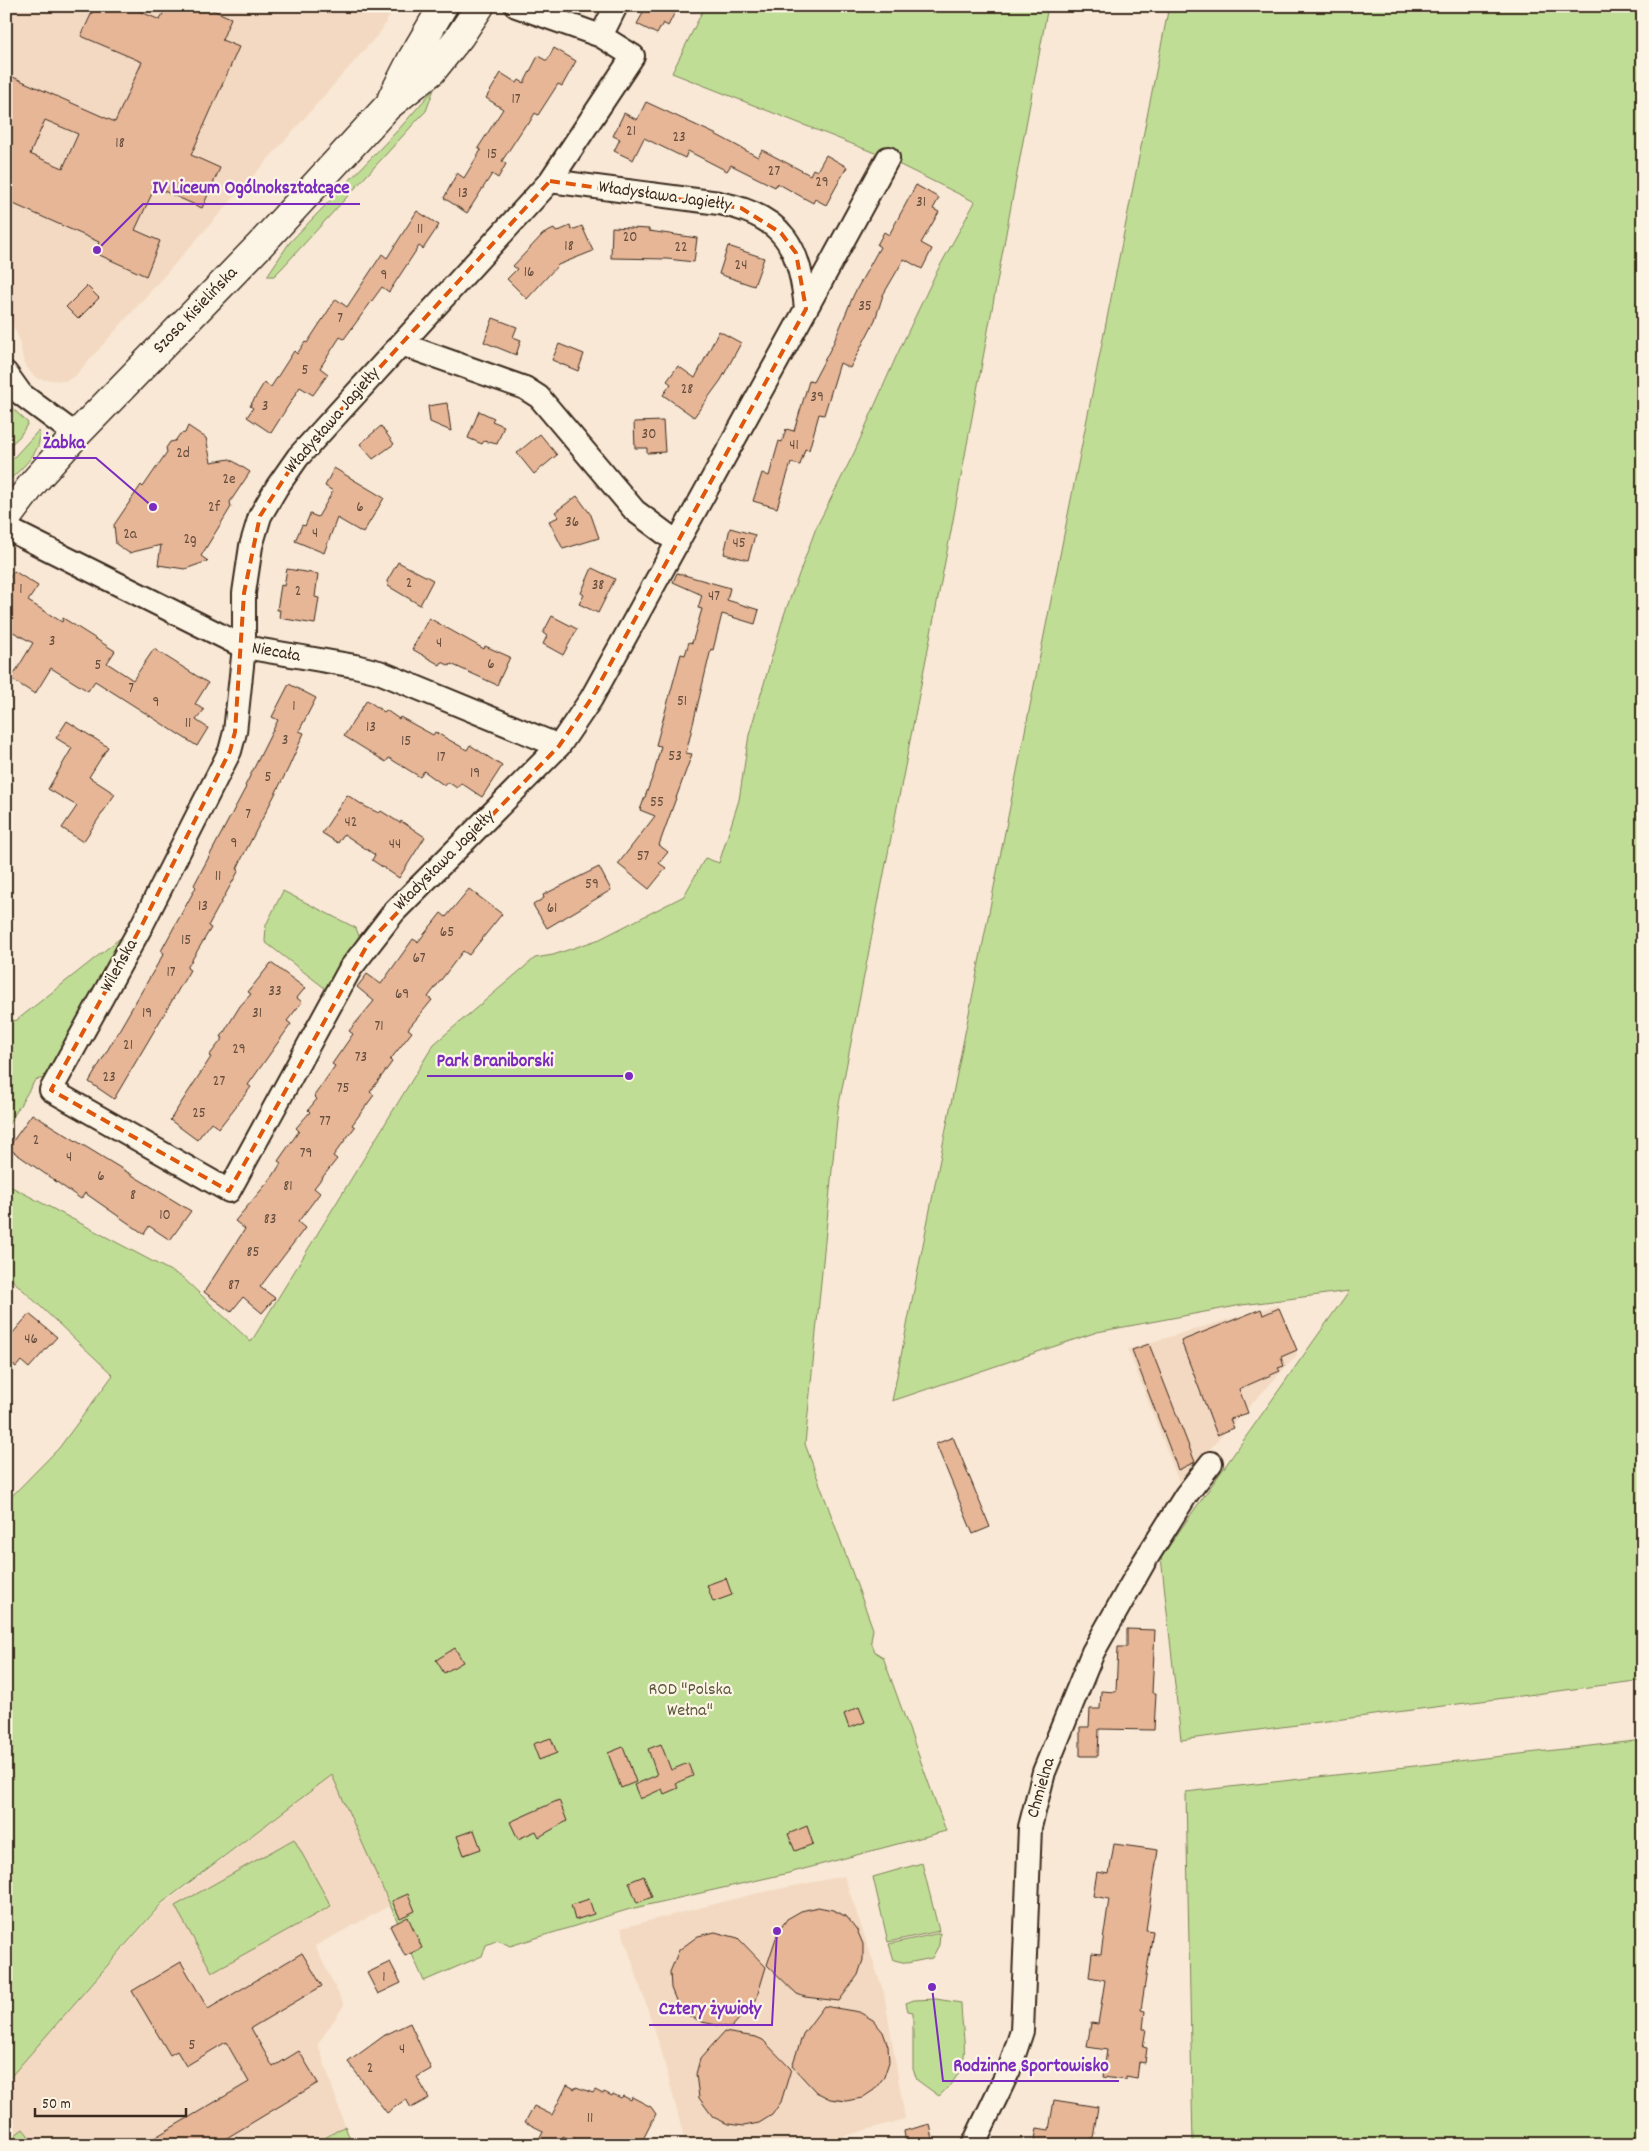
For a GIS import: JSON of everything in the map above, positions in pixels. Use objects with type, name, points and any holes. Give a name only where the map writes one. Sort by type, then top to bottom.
[{"type":"street","name":"Szosa Kisielińska","points":[[6,519],[34,482],[76,435],[260,245],[388,106],[432,71],[460,36],[480,6]]},
{"type":"street","name":"Władysława Jagiełły","points":[[244,647],[244,594],[251,546],[260,516],[298,457],[550,181],[634,56],[601,36],[516,6]]},
{"type":"street","points":[[601,36],[616,6]]},
{"type":"street","name":"Szosa Kisielińska","points":[[388,106],[412,57],[447,9]]},
{"type":"street","name":"Władysława Jagiełły","points":[[229,1191],[350,969],[369,942],[394,912],[559,746],[591,698],[678,543],[888,158]]},
{"type":"street","name":"Władysława Jagiełły","points":[[550,181],[719,203],[741,208],[762,218],[781,233],[796,253],[803,279],[806,309]]},
{"type":"street","points":[[401,344],[525,388],[539,397],[635,511],[678,543]]},
{"type":"street","points":[[6,373],[21,394],[76,435]]},
{"type":"street","name":"Niecała","points":[[6,528],[244,647],[355,666],[379,672],[559,746]]},
{"type":"street","name":"Wileńska","points":[[229,1191],[51,1090],[142,925],[230,751],[235,732],[244,647]]},
{"type":"street","name":"Chmielna","points":[[973,2145],[1009,2070],[1022,2032],[1030,1827],[1044,1772],[1093,1652],[1144,1562],[1186,1495],[1211,1463]]},
{"type":"highlighted area","points":[[550,181],[741,208],[781,233],[796,253],[806,309],[591,699],[559,746],[369,942],[229,1191],[51,1090],[142,925],[230,751],[235,732],[244,593],[260,516],[298,457]]},
{"type":"shaded area","points":[[6,6],[395,6],[381,31],[75,376],[66,381],[38,379],[31,373],[24,363],[18,336],[6,311]]},
{"type":"shaded area","points":[[1278,1305],[1297,1355],[1179,1482],[1128,1349]]},
{"type":"shaded area","points":[[333,1774],[391,1905],[315,1946],[344,2005],[318,2044],[345,2126],[313,2145],[6,2145],[6,2082],[161,1906]]},
{"type":"shaded area","points":[[844,1876],[884,1993],[905,2119],[812,2145],[686,2145],[661,2050],[621,1928],[754,1894]]},
{"type":"green space","name":"ROD \"Polska Wełna\"","points":[[705,6],[1048,6],[951,531],[838,1109],[805,1444],[873,1629],[871,1641],[875,1652],[883,1657],[946,1831],[789,1873],[630,1909],[510,1946],[498,1940],[486,1945],[482,1956],[424,1981],[332,1775],[162,1903],[6,2082],[6,1502],[59,1448],[113,1375],[6,1274],[6,1184],[182,1277],[251,1342],[434,1044],[535,958],[553,955],[600,939],[684,896],[705,858],[719,863],[739,800],[749,735],[784,615],[816,528],[854,453],[896,357],[935,275],[975,202],[880,155],[672,73]]},
{"type":"green space","points":[[1169,6],[1633,6],[1643,32],[1643,1680],[1181,1740],[1161,1557],[1349,1291],[1242,1305],[1097,1332],[892,1401]]},
{"type":"green space","points":[[434,89],[426,111],[282,268],[274,276],[267,276],[290,242],[399,129]]},
{"type":"green space","points":[[6,407],[11,407],[28,423],[20,436],[6,449]]},
{"type":"green space","points":[[38,431],[38,446],[34,453],[6,484],[6,466]]},
{"type":"green space","points":[[283,891],[356,928],[359,936],[326,989],[265,942],[266,925]]},
{"type":"green space","points":[[123,936],[45,1078],[35,1080],[6,1129],[6,1023],[17,1020]]},
{"type":"green space","points":[[1643,1740],[1643,2145],[1193,2145],[1186,1792]]},
{"type":"green space","points":[[294,1839],[331,1906],[212,1972],[175,1906]]},
{"type":"green space","points":[[922,1863],[939,1931],[888,1942],[873,1877]]},
{"type":"green space","points":[[940,1933],[939,1945],[932,1958],[907,1963],[894,1960],[889,1944]]},
{"type":"green space","points":[[936,1999],[961,2003],[964,2043],[964,2054],[958,2074],[939,2096],[917,2080],[913,2069],[913,2012],[908,2011],[906,2003],[914,2000]]},
{"type":"green space","points":[[345,2126],[352,2145],[313,2145]]},
{"type":"green space","points":[[23,2129],[36,2145],[6,2145],[6,2142]]},
{"type":"building","points":[[95,6],[127,6],[160,20],[166,6],[203,6],[231,18],[222,40],[239,47],[191,155],[220,168],[202,208],[155,187],[135,230],[160,241],[146,276],[95,253],[99,242],[9,202],[11,196],[6,194],[6,74],[115,122],[142,62],[81,36]],"holes":[[[45,120],[78,134],[63,168],[30,154]]]},
{"type":"building","points":[[629,6],[678,6],[668,26],[663,23],[657,34],[637,24],[643,13]]},
{"type":"building","points":[[554,48],[576,61],[562,86],[558,84],[538,115],[535,113],[528,125],[526,124],[502,161],[506,164],[498,178],[492,174],[467,213],[444,198],[457,173],[464,178],[481,150],[478,148],[503,109],[486,98],[501,73],[517,83],[519,80],[524,83],[538,56],[547,61]]},
{"type":"building","points":[[646,102],[715,134],[758,157],[762,150],[810,175],[813,169],[817,171],[826,155],[847,167],[826,205],[815,199],[813,203],[777,183],[775,187],[731,165],[727,171],[688,151],[685,158],[644,138],[633,160],[614,151],[620,139],[613,136],[624,113],[637,120]]},
{"type":"building","points":[[916,185],[939,198],[933,209],[939,212],[921,243],[932,249],[922,269],[904,259],[883,295],[875,320],[850,368],[840,363],[824,415],[819,414],[809,450],[805,449],[800,465],[791,463],[777,508],[753,501],[762,473],[769,476],[779,441],[782,442],[786,429],[794,431],[809,381],[813,382],[833,344],[854,294],[880,247],[877,245],[884,232],[889,235]]},
{"type":"building","points":[[417,211],[439,225],[423,249],[419,246],[389,292],[382,287],[344,339],[340,337],[320,368],[328,374],[313,395],[300,387],[271,433],[247,417],[253,408],[250,406],[264,383],[271,387],[294,351],[297,354],[305,342],[307,343],[336,299],[347,307],[382,254],[387,258]]},
{"type":"building","points":[[570,226],[572,230],[582,226],[593,251],[558,265],[527,299],[507,279],[517,269],[513,266],[543,234],[554,229],[556,232]]},
{"type":"building","points":[[612,227],[649,229],[649,231],[697,238],[694,262],[667,259],[611,258]]},
{"type":"building","points":[[728,246],[764,258],[754,286],[719,274]]},
{"type":"building","points":[[87,286],[99,298],[78,319],[66,307]]},
{"type":"building","points":[[493,318],[517,327],[513,337],[521,340],[516,355],[484,342]]},
{"type":"building","points":[[719,331],[741,343],[721,380],[694,417],[663,395],[671,384],[667,381],[678,366],[695,378]]},
{"type":"building","points":[[559,344],[584,354],[578,371],[552,360]]},
{"type":"building","points":[[447,403],[451,431],[430,422],[428,406]]},
{"type":"building","points":[[479,411],[494,418],[492,421],[504,426],[497,444],[484,441],[482,444],[468,438]]},
{"type":"building","points":[[663,421],[665,452],[647,453],[647,448],[635,448],[634,422]]},
{"type":"building","points":[[188,426],[206,438],[211,462],[230,459],[250,472],[230,502],[231,507],[201,556],[208,561],[185,569],[158,565],[161,545],[129,553],[116,544],[114,525],[141,485],[143,487],[167,452],[166,448],[170,442],[175,441],[180,434],[185,433]]},
{"type":"building","points":[[381,426],[394,444],[373,459],[360,444]]},
{"type":"building","points":[[540,434],[557,455],[534,474],[517,453]]},
{"type":"building","points":[[334,468],[384,498],[363,533],[337,518],[324,553],[295,541],[302,525],[305,526],[310,514],[318,517],[333,491],[325,486]]},
{"type":"building","points":[[577,496],[591,515],[599,538],[563,549],[549,521],[559,517],[555,512]]},
{"type":"building","points":[[730,528],[755,535],[748,560],[724,554]]},
{"type":"building","points":[[398,562],[433,580],[420,605],[388,586],[387,581]]},
{"type":"building","points":[[592,568],[615,579],[598,613],[579,604],[584,595],[581,593]]},
{"type":"building","points":[[287,569],[318,574],[315,597],[319,598],[315,624],[279,618],[280,610],[277,610],[281,585],[284,586]]},
{"type":"building","points":[[14,571],[38,586],[28,601],[62,622],[63,618],[115,651],[107,663],[133,680],[154,649],[208,683],[195,704],[204,710],[196,720],[208,728],[197,746],[95,681],[88,691],[51,668],[35,694],[11,679],[33,643],[6,628],[6,583]]},
{"type":"building","points":[[677,573],[730,588],[727,600],[759,610],[755,624],[722,614],[713,650],[711,649],[686,753],[692,754],[659,845],[668,852],[659,863],[666,868],[649,889],[618,864],[655,816],[640,810],[654,773],[661,746],[656,745],[681,654],[685,655],[689,642],[692,643],[702,609],[698,608],[702,595],[673,582]]},
{"type":"building","points":[[552,616],[577,629],[563,655],[543,644],[547,636],[543,633]]},
{"type":"building","points":[[429,618],[484,649],[485,646],[510,657],[497,685],[451,664],[450,666],[442,662],[440,665],[412,649]]},
{"type":"building","points":[[289,684],[316,698],[299,731],[304,733],[288,769],[243,856],[237,869],[239,870],[208,926],[211,928],[187,968],[190,970],[114,1099],[89,1082],[164,953],[161,951],[196,887],[194,885],[246,787],[278,720],[272,717]]},
{"type":"building","points":[[367,700],[384,712],[386,710],[399,719],[400,717],[433,735],[435,732],[467,750],[470,745],[502,766],[482,797],[461,783],[457,788],[448,782],[445,786],[424,771],[420,777],[389,758],[386,762],[344,736]]},
{"type":"building","points":[[67,721],[108,747],[89,777],[115,794],[83,842],[62,828],[77,806],[48,789],[72,748],[56,738]]},
{"type":"building","points":[[347,795],[366,807],[379,813],[381,811],[400,823],[401,821],[425,837],[399,878],[372,860],[375,855],[344,834],[338,843],[322,833]]},
{"type":"building","points":[[599,867],[611,890],[547,928],[533,905],[544,898],[543,895]]},
{"type":"building","points":[[469,889],[502,914],[469,955],[463,951],[428,997],[432,1000],[408,1029],[412,1032],[390,1060],[392,1062],[370,1092],[374,1095],[352,1125],[355,1127],[333,1156],[337,1159],[314,1188],[320,1193],[298,1222],[305,1228],[260,1287],[275,1298],[262,1313],[243,1297],[231,1312],[204,1292],[245,1229],[235,1221],[273,1176],[281,1163],[278,1161],[299,1131],[296,1128],[310,1112],[308,1110],[317,1099],[314,1096],[335,1066],[332,1064],[353,1034],[349,1031],[374,1001],[357,987],[367,974],[381,984],[413,939],[418,942],[441,913],[446,917]]},
{"type":"building","points":[[271,963],[305,988],[297,998],[302,1002],[287,1021],[291,1024],[248,1085],[251,1087],[219,1128],[211,1122],[197,1140],[170,1120],[211,1057],[209,1056],[223,1038],[221,1037],[240,1006],[251,994],[248,992]]},
{"type":"building","points":[[32,1114],[191,1211],[170,1240],[149,1226],[144,1234],[85,1193],[81,1199],[8,1148]]},
{"type":"building","points":[[1279,1308],[1297,1350],[1281,1357],[1284,1366],[1278,1368],[1280,1371],[1239,1389],[1248,1413],[1230,1419],[1234,1428],[1217,1435],[1181,1341],[1261,1309],[1263,1315]]},
{"type":"building","points":[[29,1314],[57,1337],[29,1368],[21,1361],[16,1367],[6,1359],[6,1341]]},
{"type":"building","points":[[1149,1344],[1195,1462],[1178,1470],[1132,1350]]},
{"type":"building","points":[[953,1437],[990,1527],[973,1534],[936,1444]]},
{"type":"building","points":[[726,1578],[732,1595],[713,1602],[707,1585]]},
{"type":"building","points":[[1127,1629],[1155,1630],[1152,1693],[1156,1693],[1154,1730],[1099,1729],[1098,1756],[1080,1756],[1080,1727],[1089,1727],[1090,1709],[1100,1709],[1101,1691],[1116,1692],[1118,1647],[1127,1647]]},
{"type":"building","points":[[455,1648],[463,1662],[444,1673],[436,1660]]},
{"type":"building","points":[[859,1707],[865,1722],[849,1728],[844,1714]]},
{"type":"building","points":[[551,1738],[557,1753],[539,1760],[533,1744]]},
{"type":"building","points":[[661,1744],[671,1770],[688,1763],[693,1776],[676,1783],[678,1788],[664,1794],[662,1789],[640,1799],[634,1785],[657,1775],[648,1749]]},
{"type":"building","points":[[623,1747],[636,1782],[621,1788],[608,1753]]},
{"type":"building","points":[[559,1800],[567,1821],[539,1837],[536,1831],[518,1839],[510,1822]]},
{"type":"building","points":[[807,1826],[813,1844],[795,1851],[788,1834]]},
{"type":"building","points":[[474,1830],[481,1849],[464,1855],[457,1836]]},
{"type":"building","points":[[1114,1844],[1158,1850],[1146,1930],[1153,1931],[1141,2010],[1145,2011],[1143,2029],[1146,2029],[1143,2047],[1147,2048],[1145,2063],[1139,2062],[1137,2079],[1126,2077],[1126,2080],[1103,2077],[1107,2050],[1087,2047],[1091,2023],[1098,2024],[1105,1980],[1089,1977],[1092,1953],[1101,1954],[1109,1899],[1093,1896],[1097,1872],[1109,1874]]},
{"type":"building","points":[[644,1876],[652,1897],[637,1903],[629,1882]]},
{"type":"building","points":[[408,1894],[415,1911],[400,1918],[392,1901]]},
{"type":"building","points":[[589,1899],[594,1914],[575,1920],[571,1905]]},
{"type":"building","points":[[818,1907],[833,1910],[847,1917],[857,1930],[863,1944],[863,1960],[858,1975],[839,2001],[805,1997],[797,1994],[767,1965],[778,1932],[787,1919],[801,1911]]},
{"type":"building","points":[[408,1917],[422,1948],[405,1956],[390,1926]]},
{"type":"building","points":[[715,1932],[738,1938],[766,1967],[756,2000],[731,2028],[702,2022],[688,2015],[677,2003],[671,1988],[670,1972],[679,1950],[698,1936]]},
{"type":"building","points":[[302,1953],[322,1986],[251,2028],[273,2067],[299,2051],[318,2083],[215,2145],[142,2145],[249,2082],[226,2042],[186,2066],[177,2051],[170,2055],[132,1991],[181,1962],[208,2009]]},
{"type":"building","points":[[390,1962],[401,1983],[378,1994],[367,1973]]},
{"type":"building","points":[[824,2006],[859,2012],[873,2020],[883,2032],[888,2046],[889,2062],[884,2077],[874,2090],[862,2098],[846,2101],[830,2099],[816,2092],[792,2066],[803,2034]]},
{"type":"building","points":[[410,2023],[431,2069],[417,2077],[429,2098],[411,2108],[406,2099],[387,2113],[348,2062],[385,2035]]},
{"type":"building","points":[[724,2032],[756,2037],[763,2040],[791,2069],[781,2102],[772,2115],[759,2123],[744,2126],[728,2124],[713,2117],[699,2098],[696,2074],[700,2059]]},
{"type":"building","points":[[567,2085],[593,2093],[595,2090],[621,2098],[623,2096],[631,2100],[632,2097],[651,2107],[656,2114],[640,2145],[586,2145],[572,2137],[571,2140],[563,2136],[558,2145],[536,2145],[543,2131],[525,2122],[534,2106],[552,2115]]},
{"type":"building","points":[[1054,2100],[1098,2107],[1093,2138],[1090,2138],[1089,2145],[1034,2145],[1037,2128],[1049,2130]]},
{"type":"building","points":[[930,2124],[934,2145],[906,2145],[904,2131]]},
{"type":"place","name":"IV Liceum Ogólnokształcące","points":[[97,250]]},
{"type":"place","name":"Żabka","points":[[153,507]]},
{"type":"place","name":"Park Braniborski","points":[[629,1076]]},
{"type":"place","name":"Cztery żywioły","points":[[777,1931]]},
{"type":"place","name":"Rodzinne Sportowisko","points":[[932,1987]]}]
